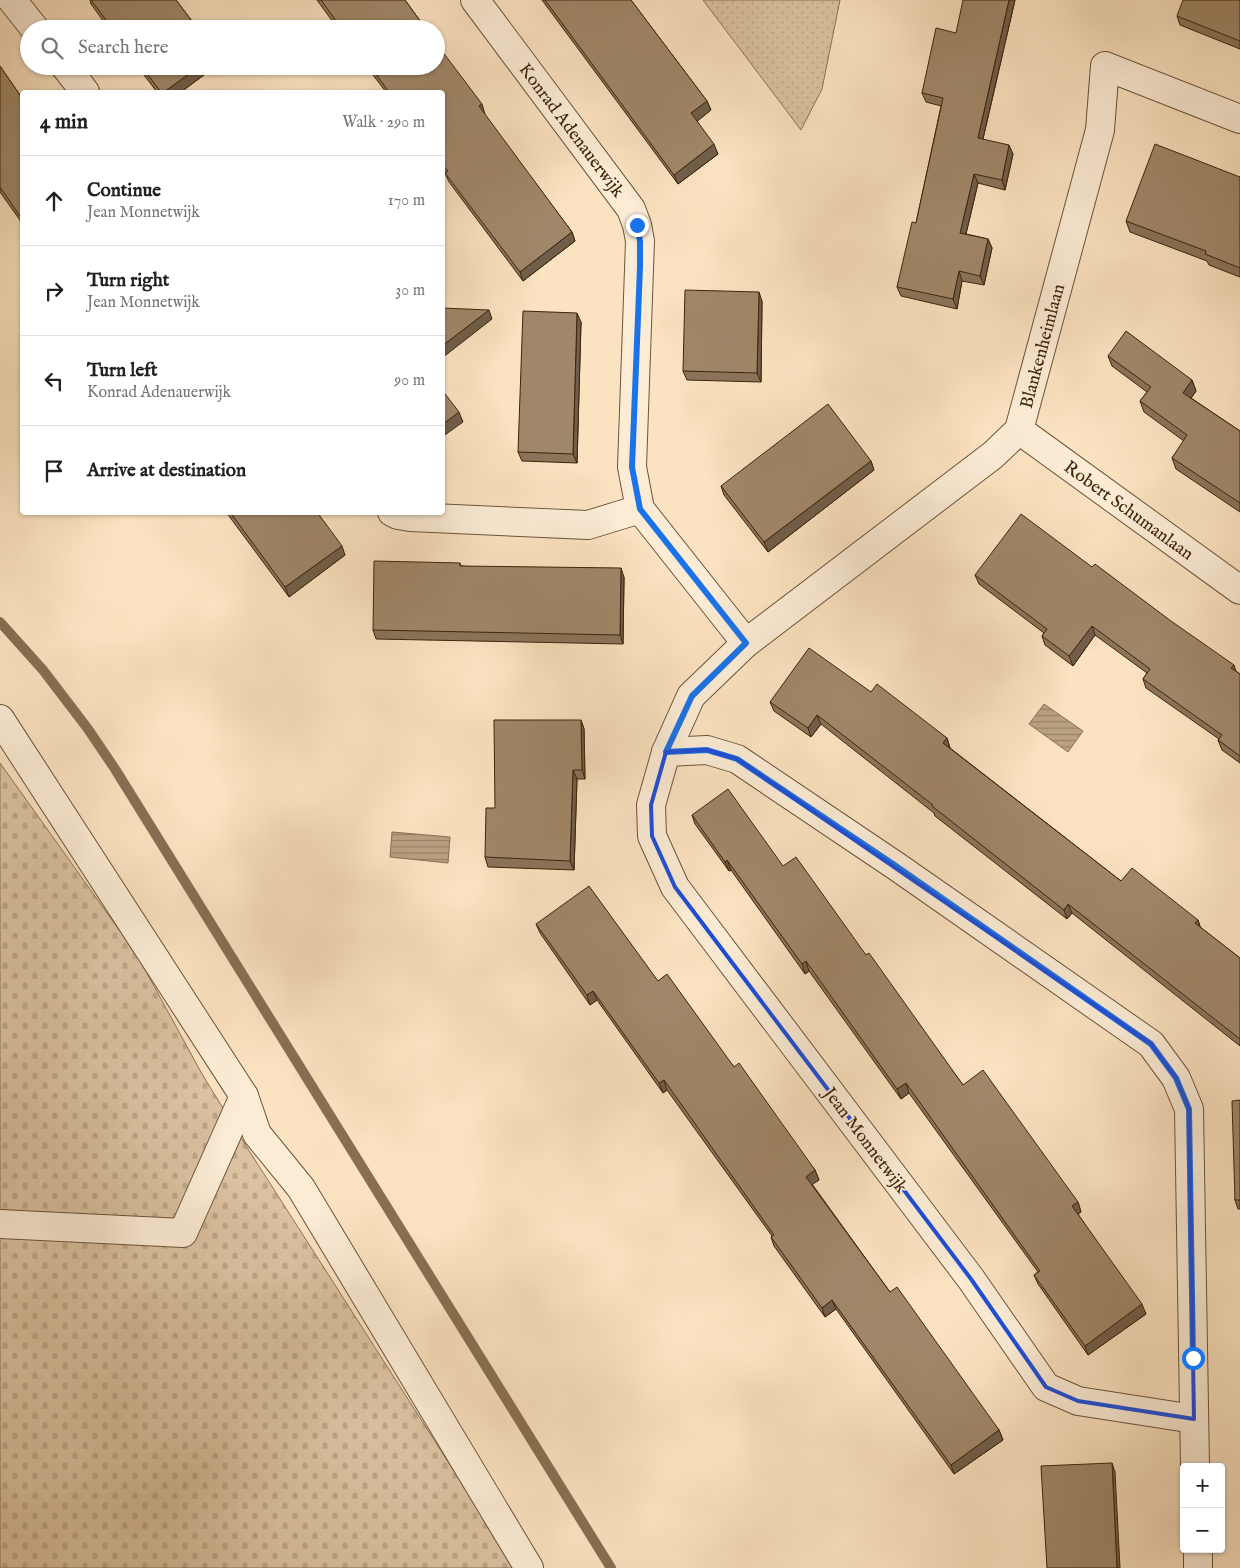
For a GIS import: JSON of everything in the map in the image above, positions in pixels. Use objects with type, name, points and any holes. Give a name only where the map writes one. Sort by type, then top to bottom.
[{"type":"street","points":[[12,0],[28,20]]},
{"type":"street","name":"Konrad Adenauerwijk","points":[[475,0],[631,209],[640,241],[632,467],[640,509],[746,643]]},
{"type":"street","name":"Blankenheimlaan","points":[[746,643],[993,455],[1019,430],[1100,130],[1105,66],[1240,119]]},
{"type":"street","points":[[72,75],[83,90]]},
{"type":"street","name":"Robert Schumanlaan","points":[[1019,430],[1240,590]]},
{"type":"street","points":[[398,515],[588,525],[640,509]]},
{"type":"street","name":"Jean Monnetwijk","points":[[746,643],[692,696],[666,752],[651,805],[652,836],[675,887],[971,1279],[1046,1387],[1078,1401],[1194,1419]]},
{"type":"street","points":[[0,719],[244,1096],[257,1134],[301,1188],[528,1567]]},
{"type":"street","points":[[666,752],[707,750],[737,759],[896,866],[1151,1044],[1176,1078],[1189,1109],[1195,1463]]},
{"type":"street","points":[[0,1224],[182,1233],[244,1096]]},
{"type":"street","points":[[1198,1553],[1198,1568]]},
{"type":"highlighted area","points":[[707,750],[737,759],[1151,1044],[1176,1078],[1189,1109],[1194,1419],[1078,1401],[1046,1387],[971,1279],[675,887],[652,836],[651,805],[666,752]]},
{"type":"green space","points":[[703,0],[840,0],[822,89],[801,130]]},
{"type":"green space","points":[[0,618],[45,669],[90,727],[117,767],[614,1568],[608,1568],[112,770],[86,731],[41,672],[0,626]]},
{"type":"green space","points":[[0,763],[137,955],[202,1074],[248,1149],[516,1568],[0,1568]]},
{"type":"shaded area","points":[[1044,704],[1083,731],[1068,752],[1029,724]]},
{"type":"shaded area","points":[[392,832],[450,837],[448,863],[390,857]]},
{"type":"building","points":[[91,0],[176,0],[191,20],[106,20]]},
{"type":"building","points":[[321,0],[405,0],[419,20],[335,20]]},
{"type":"building","points":[[545,0],[631,0],[707,101],[691,113],[714,144],[674,175]]},
{"type":"building","points":[[963,0],[1009,0],[978,138],[1009,145],[1002,180],[974,174],[960,233],[988,239],[980,276],[959,271],[953,299],[897,287],[912,222],[916,223],[943,98],[922,93],[936,28],[956,33]]},
{"type":"building","points":[[1183,0],[1240,0],[1240,41],[1177,16]]},
{"type":"building","points":[[445,55],[482,104],[479,106],[572,232],[520,272],[445,173],[448,171],[445,168],[445,90],[388,90],[377,75],[445,75]]},
{"type":"building","points":[[0,66],[20,95],[20,216],[0,187]]},
{"type":"building","points":[[148,75],[188,75],[167,90],[159,90]]},
{"type":"building","points":[[1155,144],[1240,177],[1240,268],[1205,254],[1206,251],[1126,221]]},
{"type":"building","points":[[685,290],[759,292],[757,373],[683,371]]},
{"type":"building","points":[[445,308],[489,310],[445,344]]},
{"type":"building","points":[[523,311],[577,313],[573,454],[518,452]]},
{"type":"building","points":[[1126,331],[1192,380],[1183,393],[1240,431],[1240,503],[1172,458],[1187,435],[1140,401],[1151,387],[1108,356]]},
{"type":"building","points":[[445,394],[459,412],[445,423]]},
{"type":"building","points":[[828,404],[871,461],[764,542],[721,486]]},
{"type":"building","points":[[1021,514],[1092,567],[1095,564],[1234,665],[1231,668],[1240,674],[1240,756],[1218,740],[1222,735],[1143,679],[1150,669],[1092,626],[1069,656],[1042,636],[1047,629],[975,575]]},
{"type":"building","points":[[232,515],[319,515],[342,546],[285,587]]},
{"type":"building","points":[[374,561],[460,563],[460,566],[621,568],[620,635],[373,630]]},
{"type":"building","points":[[809,648],[871,692],[877,684],[947,738],[943,743],[1121,881],[1132,868],[1198,920],[1195,923],[1240,958],[1240,1039],[1068,904],[1064,910],[817,715],[808,728],[770,702]]},
{"type":"building","points":[[494,720],[581,720],[582,770],[573,770],[570,861],[485,857],[486,808],[495,808]]},
{"type":"building","points":[[728,789],[783,866],[796,857],[866,955],[869,953],[963,1085],[983,1070],[1078,1202],[1072,1206],[1142,1304],[1085,1346],[1034,1275],[1040,1271],[906,1083],[897,1089],[806,961],[802,964],[692,815]]},
{"type":"building","points":[[589,886],[658,981],[667,974],[734,1067],[739,1063],[815,1170],[806,1177],[890,1292],[897,1287],[999,1430],[951,1465],[832,1300],[822,1308],[771,1237],[774,1235],[664,1080],[659,1083],[593,991],[587,995],[536,924]]},
{"type":"building","points":[[1240,1100],[1240,1200],[1235,1200],[1232,1101]]},
{"type":"building","points":[[1112,1463],[1117,1568],[1047,1568],[1041,1466]]},
{"type":"waterway","points":[[0,622],[43,670],[88,729],[115,769],[611,1568]]},
{"type":"route","points":[[637,225],[640,241],[640,267],[632,467],[640,509],[746,643],[692,696],[666,752],[707,750],[737,759],[896,866],[1151,1044],[1176,1078],[1189,1109],[1193,1358]]}]
